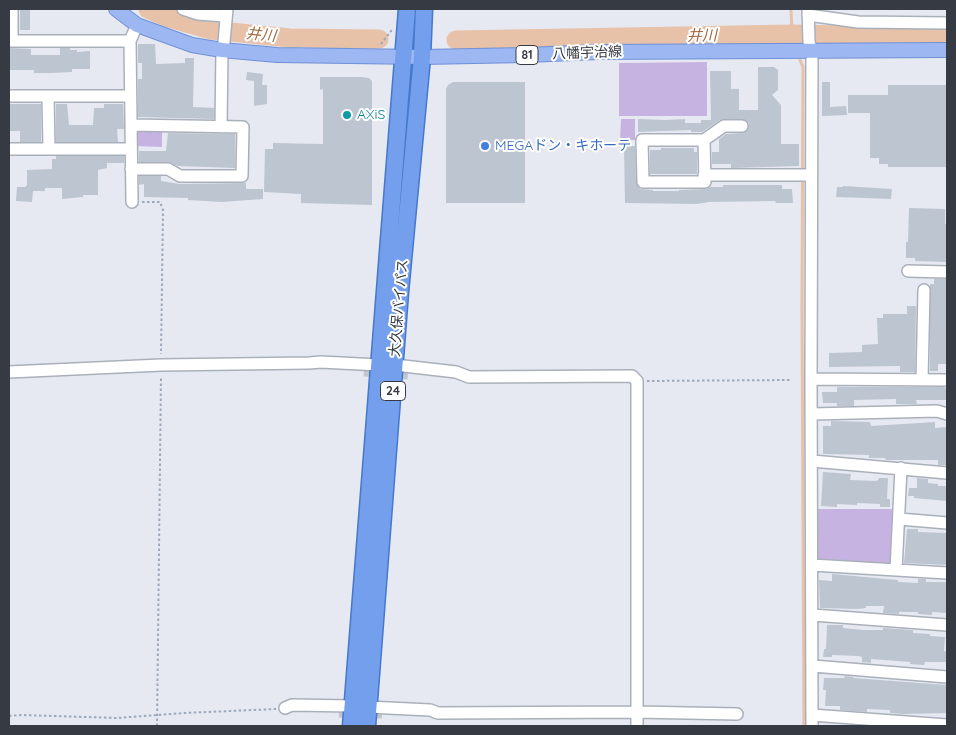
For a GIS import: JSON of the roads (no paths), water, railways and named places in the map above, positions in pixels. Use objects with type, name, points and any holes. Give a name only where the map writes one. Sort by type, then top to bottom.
[{"type":"highway","name":"大久保バイパス","points":[[351,726],[360,710],[380,367],[407,9]]},
{"type":"highway","name":"大久保バイパス","points":[[380,367],[422,57],[424,9]]},
{"type":"highway","name":"大久保バイパス","points":[[360,710],[367,726]]},
{"type":"main road","name":"八幡宇治線","points":[[116,9],[137,25],[192,45],[223,46],[277,55],[422,57],[811,46],[947,50]]},
{"type":"street","points":[[12,9],[10,41],[130,40]]},
{"type":"street","points":[[183,9],[198,14],[226,12],[223,46],[221,127]]},
{"type":"street","points":[[947,23],[858,22],[808,15],[811,46],[808,175],[812,414],[812,721],[947,725]]},
{"type":"street","points":[[132,202],[130,40],[137,25]]},
{"type":"street","points":[[9,96],[130,96]]},
{"type":"street","points":[[48,96],[49,149]]},
{"type":"street","points":[[131,125],[244,127],[242,176],[180,176],[168,169],[132,169]]},
{"type":"street","points":[[704,140],[704,182],[642,182],[642,140],[704,140],[724,126],[742,126]]},
{"type":"street","points":[[9,148],[131,149]]},
{"type":"street","points":[[704,175],[808,175]]},
{"type":"street","points":[[908,271],[947,272]]},
{"type":"street","points":[[922,380],[924,290]]},
{"type":"street","points":[[9,372],[161,365],[322,362],[456,372],[469,377]]},
{"type":"street","points":[[309,363],[315,367],[380,367]]},
{"type":"street","points":[[409,374],[469,377],[632,376],[637,381],[637,726]]},
{"type":"street","points":[[811,379],[947,380]]},
{"type":"street","points":[[812,414],[937,411],[947,414]]},
{"type":"street","points":[[812,461],[947,473]]},
{"type":"street","points":[[896,570],[901,468]]},
{"type":"street","points":[[898,519],[947,523]]},
{"type":"street","points":[[812,565],[947,573]]},
{"type":"street","points":[[813,616],[947,625]]},
{"type":"street","points":[[813,666],[947,677]]},
{"type":"street","points":[[285,708],[292,705],[360,710],[430,710],[438,713],[637,712],[738,714]]},
{"type":"waterway","name":"井川","points":[[148,9],[166,17],[211,30],[290,38],[379,39]]},
{"type":"waterway","points":[[791,9],[794,42]]},
{"type":"waterway","name":"井川","points":[[456,40],[792,34],[947,37]]},
{"type":"waterway","points":[[800,60],[803,67],[804,726]]},
{"type":"tunnel","points":[[364,371],[409,374]]},
{"type":"tunnel","points":[[339,712],[382,713]]},
{"type":"place","name":"AXiS","points":[[347,115]]},
{"type":"place","name":"MEGAドン・キホーテ","points":[[485,146]]}]
